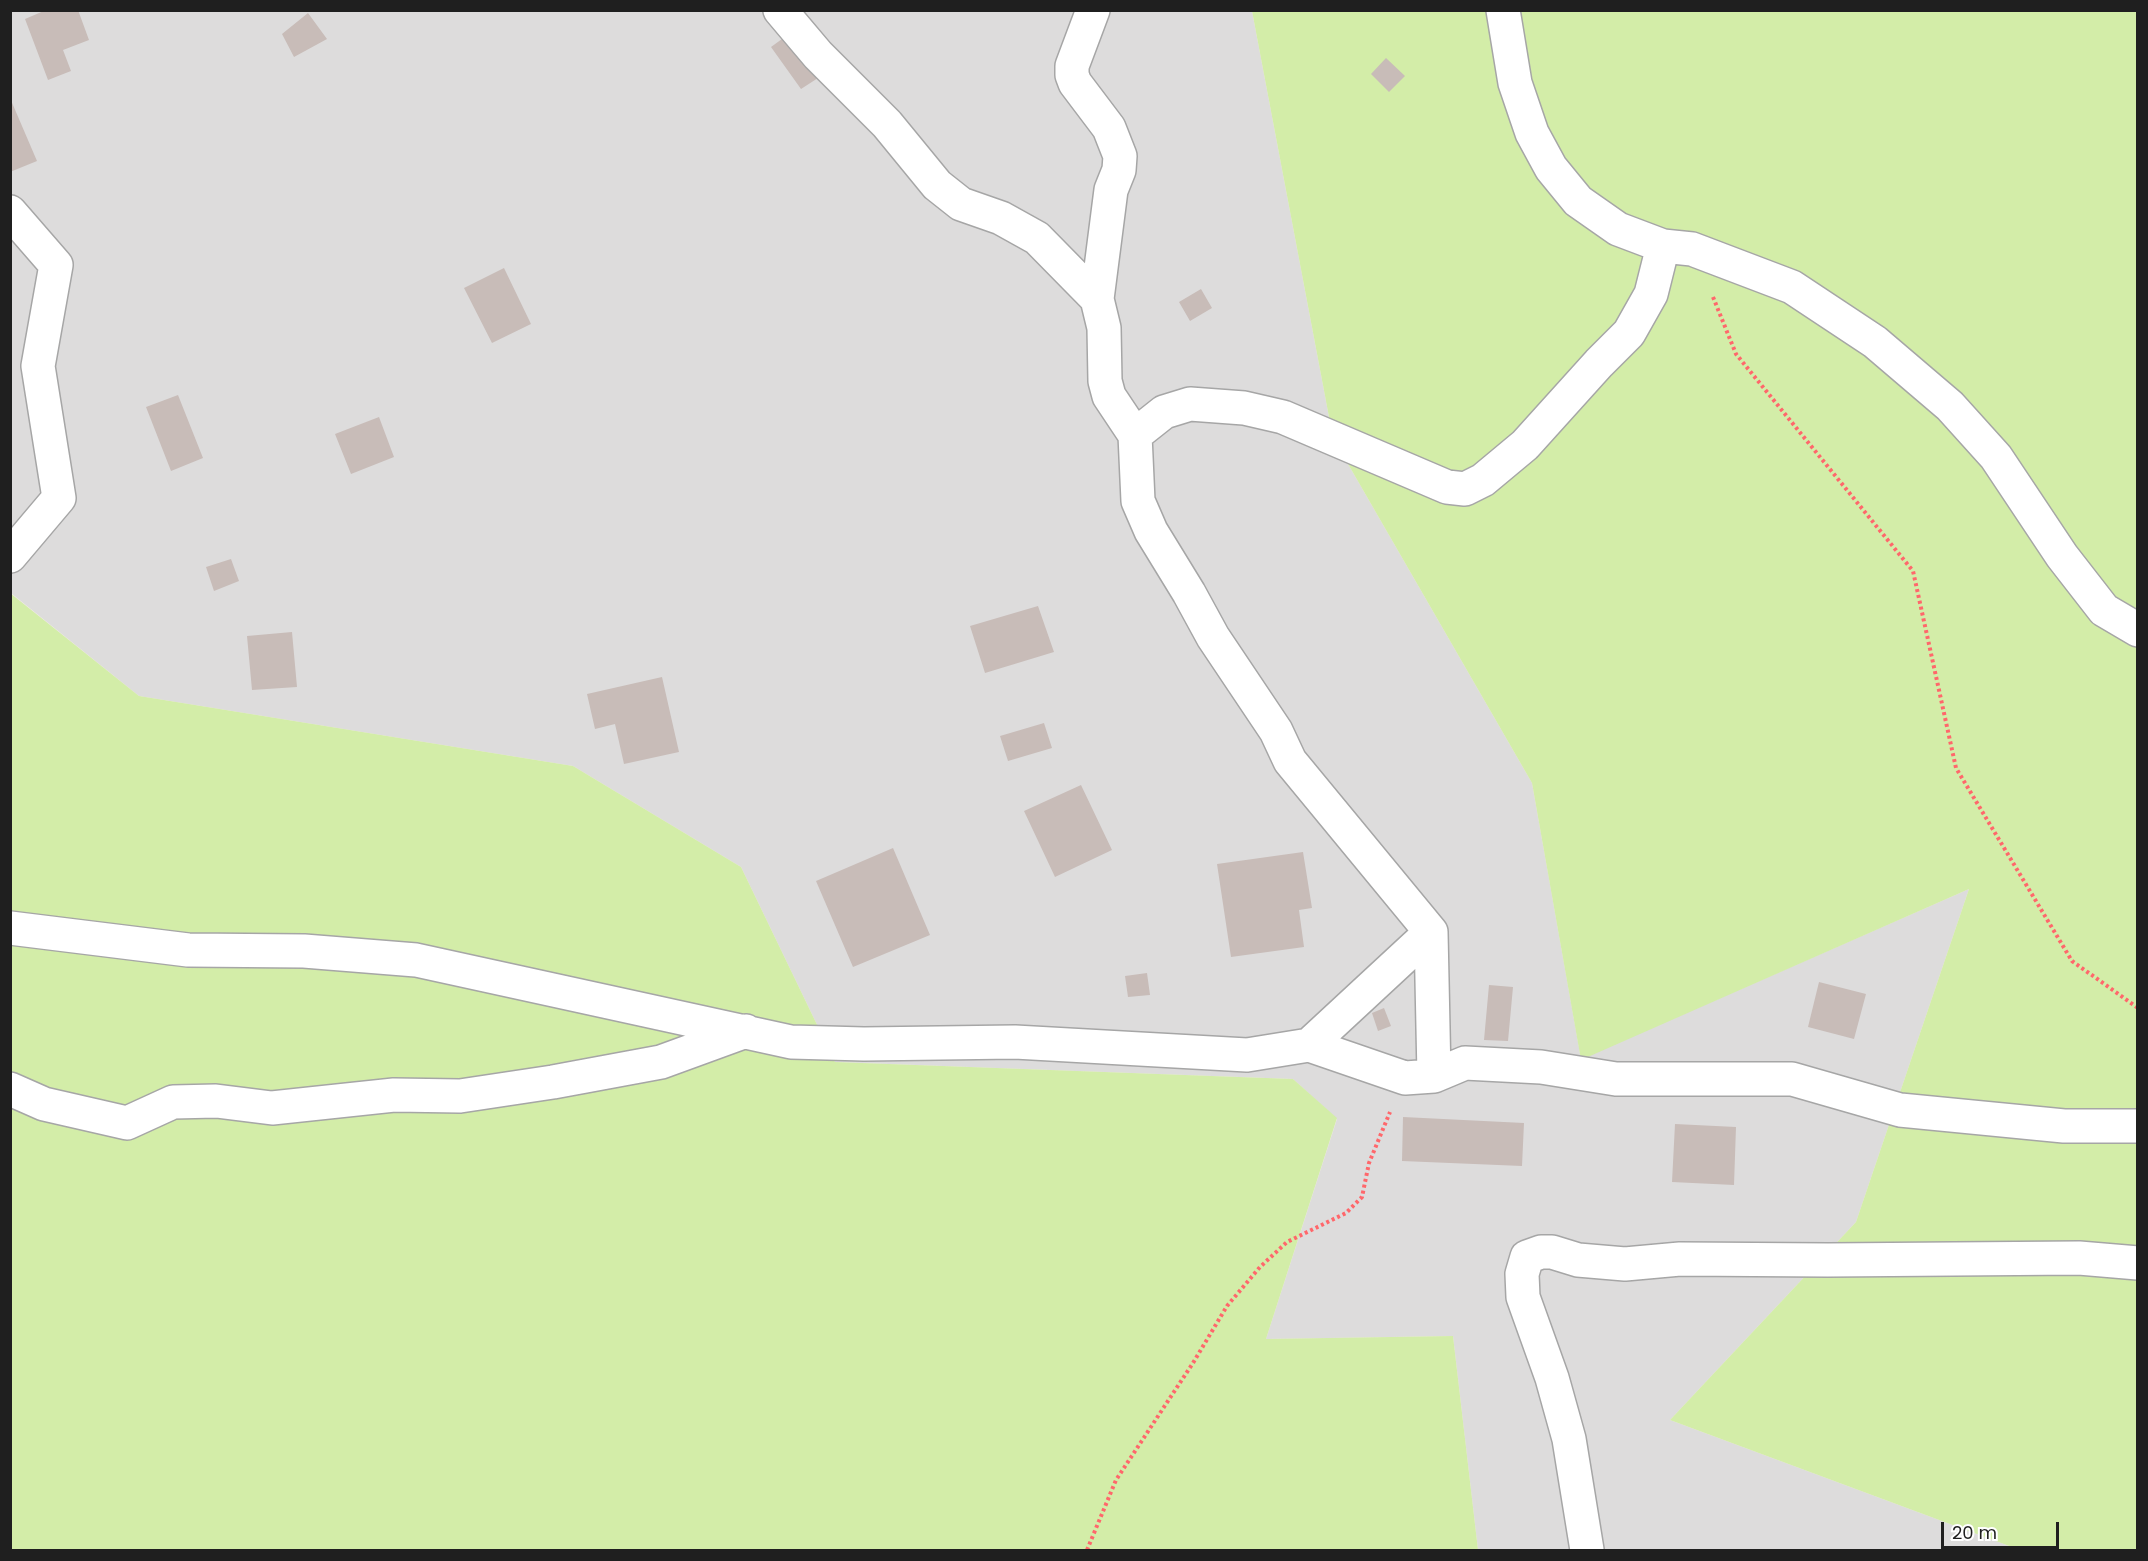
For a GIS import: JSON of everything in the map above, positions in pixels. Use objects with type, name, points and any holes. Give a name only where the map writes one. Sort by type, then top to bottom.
[{"type":"street","points":[[780,10],[818,55],[887,124],[937,185],[961,204],[1001,218],[1037,238],[1097,299]]},
{"type":"street","points":[[1093,10],[1072,66],[1072,75],[1109,128],[1120,156],[1119,170],[1111,190],[1097,299],[1104,328],[1105,381],[1109,396],[1135,435],[1138,501],[1151,531],[1214,637],[1276,731],[1290,761],[1431,932],[1419,1077]]},
{"type":"street","points":[[1503,10],[1515,83],[1532,133],[1551,168],[1578,201],[1618,229],[1792,287],[1875,342],[1950,406],[1996,457],[2062,555],[2104,610],[2138,630]]},
{"type":"street","points":[[10,212],[56,265],[38,366],[59,498],[10,556]]},
{"type":"street","points":[[1135,435],[1164,412],[1190,404],[1244,408],[1283,417],[1447,487],[1466,489],[1483,480],[1525,445],[1629,333],[1678,248]]},
{"type":"street","points":[[10,928],[188,950],[304,951],[416,960],[791,1042],[864,1044],[1015,1042],[1247,1055],[1309,1045],[1419,1077],[1465,1063],[1541,1066],[1616,1079],[1792,1079],[1900,1110],[2064,1126],[2138,1126]]},
{"type":"street","points":[[1309,1045],[1431,932]]},
{"type":"street","points":[[10,1089],[44,1104],[126,1123],[173,1102],[216,1101],[272,1108],[394,1095],[460,1096],[661,1062],[746,1031]]},
{"type":"street","points":[[1587,1551],[1569,1439],[1552,1378],[1523,1297],[1522,1274],[1527,1257],[1541,1252],[1552,1252],[1578,1260],[1625,1264],[1680,1259],[2079,1258],[2138,1263]]},
{"type":"path","points":[[1678,248],[1737,354],[1913,572],[1956,768],[2072,961],[2138,1008]]},
{"type":"path","points":[[1087,1551],[1116,1480],[1194,1363],[1227,1306],[1260,1267],[1287,1242],[1346,1213],[1362,1197],[1369,1162],[1419,1077]]},
{"type":"shaded area","points":[[10,11],[1252,11],[1333,438],[1532,783],[1581,1059],[1969,889],[1856,1222],[1670,1420],[2020,1550],[1478,1550],[1453,1336],[1266,1339],[1337,1119],[1293,1079],[835,1062],[741,867],[573,766],[139,696],[11,593]]},
{"type":"green space","points":[[1252,11],[2137,11],[2137,1550],[2020,1550],[1670,1420],[1856,1222],[1969,889],[1581,1060],[1532,783],[1333,438]]},
{"type":"green space","points":[[10,593],[139,696],[573,766],[741,867],[835,1062],[1293,1079],[1337,1118],[1266,1339],[1453,1336],[1478,1550],[11,1550]]},
{"type":"building","points":[[46,10],[78,10],[89,40],[63,50],[71,71],[48,80],[25,19]]},
{"type":"building","points":[[308,13],[327,39],[294,57],[282,34]]},
{"type":"building","points":[[793,31],[818,78],[801,89],[771,47]]},
{"type":"building","points":[[1386,58],[1405,76],[1389,92],[1371,74]]},
{"type":"building","points":[[10,98],[37,161],[10,172]]},
{"type":"building","points":[[504,268],[531,324],[492,343],[464,288]]},
{"type":"building","points":[[1201,289],[1212,308],[1190,321],[1179,302]]},
{"type":"building","points":[[178,395],[203,458],[171,471],[146,407]]},
{"type":"building","points":[[379,417],[394,457],[351,474],[335,434]]},
{"type":"building","points":[[231,559],[239,581],[214,591],[206,567]]},
{"type":"building","points":[[1038,606],[1054,652],[985,673],[970,626]]},
{"type":"building","points":[[292,632],[297,687],[252,690],[247,636]]},
{"type":"building","points":[[662,677],[679,752],[624,764],[615,724],[595,729],[587,694]]},
{"type":"building","points":[[1044,723],[1052,748],[1008,761],[1000,736]]},
{"type":"building","points":[[1081,785],[1112,850],[1055,877],[1024,811]]},
{"type":"building","points":[[893,848],[930,935],[853,967],[816,881]]},
{"type":"building","points":[[1303,852],[1312,908],[1299,910],[1304,947],[1231,957],[1217,864]]},
{"type":"building","points":[[1147,973],[1150,995],[1128,997],[1125,976]]},
{"type":"building","points":[[1819,982],[1866,994],[1854,1039],[1808,1027]]},
{"type":"building","points":[[1489,985],[1513,987],[1508,1041],[1484,1040]]},
{"type":"building","points":[[1384,1008],[1391,1026],[1378,1031],[1372,1013]]},
{"type":"building","points":[[1403,1117],[1524,1123],[1522,1166],[1402,1161]]},
{"type":"building","points":[[1675,1124],[1736,1127],[1734,1185],[1672,1182]]}]
